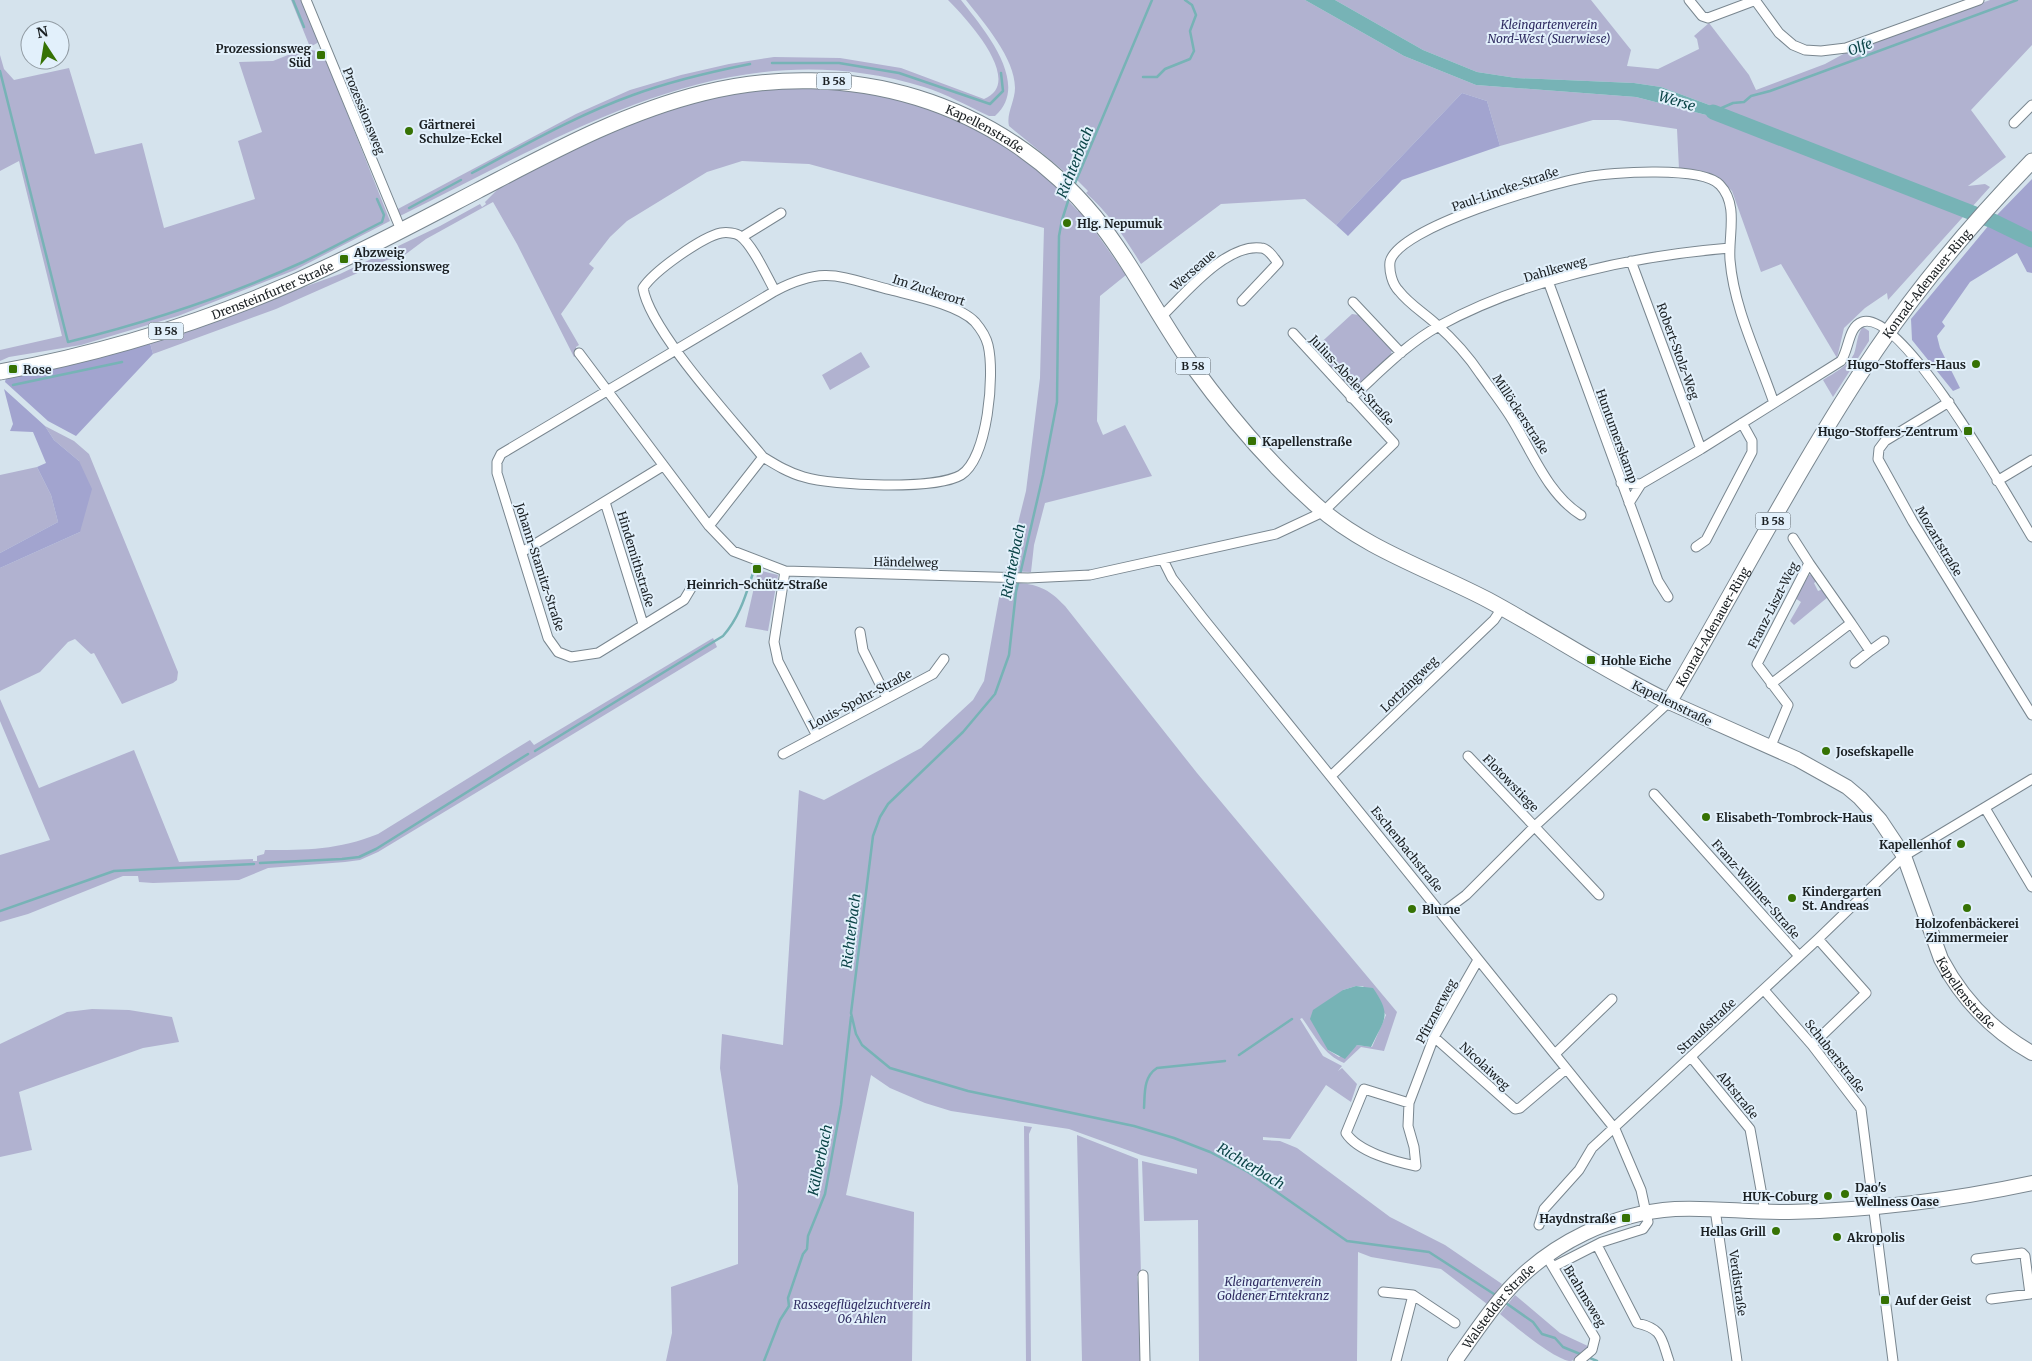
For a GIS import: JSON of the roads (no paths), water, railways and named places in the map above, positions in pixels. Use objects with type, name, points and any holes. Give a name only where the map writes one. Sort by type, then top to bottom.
[{"type":"main road","name":"Kapellenstraße","points":[[665,103],[751,84],[798,80],[843,82],[889,89],[920,98],[974,120],[1013,143],[1065,186],[1080,201],[1115,244],[1192,365],[1244,431],[1284,477],[1323,512],[1396,555],[1502,608],[1626,681],[1827,775],[1854,792],[1875,814],[1904,856],[1940,959],[1948,974],[1973,1007],[1990,1024],[2032,1053]]},
{"type":"main road","name":"Drensteinfurter Straße","points":[[0,372],[72,357],[182,326],[300,280],[555,150],[665,103]]},
{"type":"main road","name":"Konrad-Adenauer-Ring","points":[[1669,702],[1834,415],[1888,332],[1991,204],[2032,161]]},
{"type":"main road","name":"Walstedder Straße","points":[[1455,1361],[1500,1299],[1527,1270],[1549,1261],[1598,1227],[1648,1213],[1673,1209],[1764,1212],[1830,1210],[1963,1196],[2032,1183]]},
{"type":"street","name":"Prozessionsweg","points":[[306,0],[401,230]]},
{"type":"street","points":[[1689,0],[1702,16],[1708,18],[1756,0],[1779,33],[1793,45],[1805,50],[1821,51],[1846,48],[1980,0]]},
{"type":"street","points":[[2014,123],[2032,105]]},
{"type":"street","name":"Paul-Lincke-Straße","points":[[1439,326],[1399,292],[1393,282],[1390,269],[1391,259],[1396,250],[1407,240],[1422,232],[1484,207],[1559,182],[1621,173],[1671,173],[1706,177],[1720,184],[1727,200],[1733,222],[1730,248]]},
{"type":"street","points":[[742,237],[781,213]]},
{"type":"street","points":[[675,349],[645,298],[644,288],[650,277],[681,254],[722,233],[735,234],[742,237],[775,292]]},
{"type":"street","points":[[1730,248],[1734,287],[1774,403]]},
{"type":"street","name":"Dahlkeweg","points":[[1351,398],[1401,353],[1439,326],[1548,281],[1631,261],[1682,252],[1730,248]]},
{"type":"street","name":"Werseaue","points":[[1161,317],[1222,260],[1241,251],[1266,249],[1278,263],[1242,301]]},
{"type":"street","name":"Robert-Stolz-Weg","points":[[1631,261],[1701,449]]},
{"type":"street","name":"Im Zuckerort","points":[[606,390],[675,349],[798,280],[814,275],[831,274],[959,311],[976,323],[985,338],[989,354],[989,387],[978,453],[967,470],[949,480],[920,484],[825,482],[785,470],[763,457],[675,349]]},
{"type":"street","name":"Huntumerskamp","points":[[1548,281],[1658,581],[1668,597]]},
{"type":"street","points":[[1354,302],[1401,353]]},
{"type":"street","points":[[1629,503],[1641,484],[1701,449],[1841,361],[1848,350],[1854,329],[1859,323],[1872,322],[1888,332],[1908,352],[1949,402],[1997,481],[2031,532]]},
{"type":"street","name":"Millöckerstraße","points":[[1439,326],[1475,366],[1509,415],[1550,484],[1568,507],[1581,515]]},
{"type":"street","name":"Julius-Abeler-Straße","points":[[1293,333],[1394,443]]},
{"type":"street","name":"Händelweg","points":[[579,353],[709,526],[734,551],[785,571],[1028,578],[1090,574],[1163,560],[1276,534],[1323,512],[1394,443]]},
{"type":"street","name":"Johann-Stamitz-Straße","points":[[606,390],[501,454],[497,462],[497,472],[548,638],[558,652],[571,657],[585,657],[598,653],[684,600],[693,585]]},
{"type":"street","name":"Mozartstraße","points":[[1949,402],[1885,441],[1879,449],[1878,459],[1912,522],[2032,715]]},
{"type":"street","points":[[1696,547],[1706,540],[1752,452],[1752,441],[1742,423]]},
{"type":"street","points":[[709,526],[763,457]]},
{"type":"street","points":[[1997,481],[2032,460]]},
{"type":"street","points":[[522,552],[663,466]]},
{"type":"street","points":[[1621,483],[1641,484]]},
{"type":"street","name":"Hindemithstraße","points":[[605,502],[643,624]]},
{"type":"street","name":"Franz-Liszt-Weg","points":[[1794,538],[1809,563],[1870,651]]},
{"type":"street","name":"Eschenbachstraße","points":[[1163,560],[1172,578],[1187,598],[1615,1129],[1641,1190],[1648,1213]]},
{"type":"street","name":"Franz-Liszt-Weg","points":[[1770,748],[1788,704],[1757,664],[1809,563]]},
{"type":"street","points":[[785,571],[774,648],[778,661],[817,736]]},
{"type":"street","name":"Lortzingweg","points":[[1330,776],[1487,626],[1502,608]]},
{"type":"street","points":[[1771,684],[1851,623]]},
{"type":"street","points":[[860,632],[864,650],[887,698]]},
{"type":"street","points":[[1855,663],[1884,641]]},
{"type":"street","name":"Louis-Spohr-Straße","points":[[783,754],[933,674],[944,659]]},
{"type":"street","points":[[1442,913],[1466,896],[1535,826],[1669,702]]},
{"type":"street","name":"Flotowstiege","points":[[1468,756],[1599,895]]},
{"type":"street","name":"Straußstraße","points":[[1539,1225],[1544,1209],[1579,1170],[1592,1148],[1615,1129],[1764,990],[1904,856],[2032,779]]},
{"type":"street","name":"Franz-Wüllner-Straße","points":[[1654,794],[1798,956]]},
{"type":"street","points":[[1985,808],[2032,887]]},
{"type":"street","points":[[1812,1045],[1866,993],[1818,939]]},
{"type":"street","name":"Pfitznerweg","points":[[1409,1103],[1364,1089],[1346,1134],[1374,1153],[1399,1163],[1416,1166],[1414,1148],[1408,1126],[1409,1103],[1434,1037],[1478,960]]},
{"type":"street","name":"Schubertstraße","points":[[1764,990],[1812,1045],[1861,1109],[1893,1361]]},
{"type":"street","points":[[1555,1054],[1612,999]]},
{"type":"street","name":"Nicolaiweg","points":[[1434,1037],[1510,1107],[1520,1108],[1566,1069]]},
{"type":"street","name":"Abtstraße","points":[[1691,1057],[1750,1129],[1764,1212]]},
{"type":"street","name":"Verdistraße","points":[[1715,1209],[1737,1361]]},
{"type":"street","name":"Walstedder Straße","points":[[1549,1261],[1644,1229],[1648,1222],[1648,1213]]},
{"type":"street","points":[[1597,1244],[1637,1323],[1652,1326],[1660,1336],[1669,1361]]},
{"type":"street","points":[[1976,1259],[2022,1253],[2029,1256],[2030,1294],[1991,1299]]},
{"type":"street","name":"Brahmsweg","points":[[1549,1261],[1595,1338],[1592,1350],[1579,1361]]},
{"type":"street","points":[[1143,1275],[1144,1361]]},
{"type":"street","points":[[1383,1292],[1413,1295],[1455,1323]]},
{"type":"street","points":[[1396,1361],[1413,1295]]},
{"type":"water","points":[[1305,0],[1335,0],[1423,50],[1477,72],[1516,78],[1634,83],[1661,87],[1712,106],[1732,119],[1714,117],[1636,97],[1476,85],[1404,56]]},
{"type":"water","points":[[1356,986],[1373,988],[1383,1005],[1384,1017],[1371,1047],[1357,1045],[1345,1059],[1328,1050],[1310,1019],[1313,1010],[1343,990]]},
{"type":"waterway","points":[[293,0],[304,27]]},
{"type":"waterway","name":"Richterbach","points":[[1073,188],[1152,0]]},
{"type":"waterway","name":"Richterbach","points":[[1143,77],[1157,77],[1165,69],[1190,59],[1194,51],[1190,31],[1196,15],[1192,5],[1185,0]]},
{"type":"waterway","name":"Olfe","points":[[1717,110],[1733,103],[1744,102],[1751,96],[1770,91],[2017,0]]},
{"type":"waterway","points":[[772,63],[839,63],[899,73],[990,104],[1003,91],[1001,73]]},
{"type":"waterway","points":[[472,173],[551,131],[612,103],[676,81],[750,64]]},
{"type":"waterway","points":[[0,71],[68,342],[128,326],[187,307],[246,286],[303,262],[382,222],[384,215],[377,199]]},
{"type":"waterway","name":"Werse","points":[[1713,112],[1993,221],[2032,240]]},
{"type":"waterway","points":[[409,208],[461,180]]},
{"type":"waterway","name":"Richterbach","points":[[1069,198],[1059,236],[1057,402],[1043,475],[1016,592],[1009,655],[995,694],[963,732],[888,804],[880,817],[873,836],[851,1013],[856,1034],[862,1045],[890,1068],[968,1091],[1134,1126],[1174,1138],[1210,1152],[1248,1172],[1347,1241],[1429,1252],[1497,1296]]},
{"type":"waterway","points":[[13,385],[122,362]]},
{"type":"waterway","points":[[535,751],[723,636],[738,613],[754,570]]},
{"type":"waterway","points":[[260,863],[359,857],[376,849],[528,754]]},
{"type":"waterway","points":[[0,911],[114,871],[254,864]]},
{"type":"waterway","name":"Kälberbach","points":[[764,1361],[780,1320],[789,1306],[788,1298],[803,1254],[807,1249],[808,1236],[825,1194],[841,1105],[851,1017]]},
{"type":"waterway","points":[[1239,1055],[1292,1019]]},
{"type":"waterway","points":[[1144,1108],[1147,1081],[1152,1072],[1157,1068],[1225,1061]]},
{"type":"waterway","name":"Richterbach","points":[[1503,1301],[1533,1322],[1542,1334],[1555,1338],[1563,1347],[1597,1361]]},
{"type":"place","name":"Prozessionsweg Süd","points":[[321,55]]},
{"type":"place","name":"Gärtnerei Schulze-Eckel","points":[[409,131]]},
{"type":"place","name":"Hlg. Nepumuk","points":[[1067,223]]},
{"type":"place","name":"Abzweig Prozessionsweg","points":[[344,259]]},
{"type":"place","name":"Hugo-Stoffers-Haus","points":[[1976,364]]},
{"type":"place","name":"Rose","points":[[13,369]]},
{"type":"place","name":"Hugo-Stoffers-Zentrum","points":[[1968,431]]},
{"type":"place","name":"Kapellenstraße","points":[[1252,441]]},
{"type":"place","name":"Heinrich-Schütz-Straße","points":[[757,569]]},
{"type":"place","name":"Hohle Eiche","points":[[1591,660]]},
{"type":"place","name":"Josefskapelle","points":[[1826,751]]},
{"type":"place","name":"Elisabeth-Tombrock-Haus","points":[[1706,817]]},
{"type":"place","name":"Kapellenhof","points":[[1961,844]]},
{"type":"place","name":"Kindergarten St. Andreas","points":[[1792,898]]},
{"type":"place","name":"Holzofenbäckerei Zimmermeier","points":[[1967,908]]},
{"type":"place","name":"Blume","points":[[1412,909]]},
{"type":"place","name":"Dao's Wellness Oase","points":[[1845,1194]]},
{"type":"place","name":"HUK-Coburg","points":[[1828,1196]]},
{"type":"place","name":"Haydnstraße","points":[[1626,1218]]},
{"type":"place","name":"Hellas Grill","points":[[1776,1231]]},
{"type":"place","name":"Akropolis","points":[[1837,1237]]},
{"type":"place","name":"Auf der Geist","points":[[1885,1300]]},
{"type":"park label","name":"Kleingartenverein Nord-West (Suerwiese)","points":[[1549,31]]},
{"type":"park label","name":"Kleingartenverein Goldener Erntekranz","points":[[1273,1288]]},
{"type":"park label","name":"Rassegeflügelzuchtverein 06 Ahlen","points":[[862,1311]]}]
